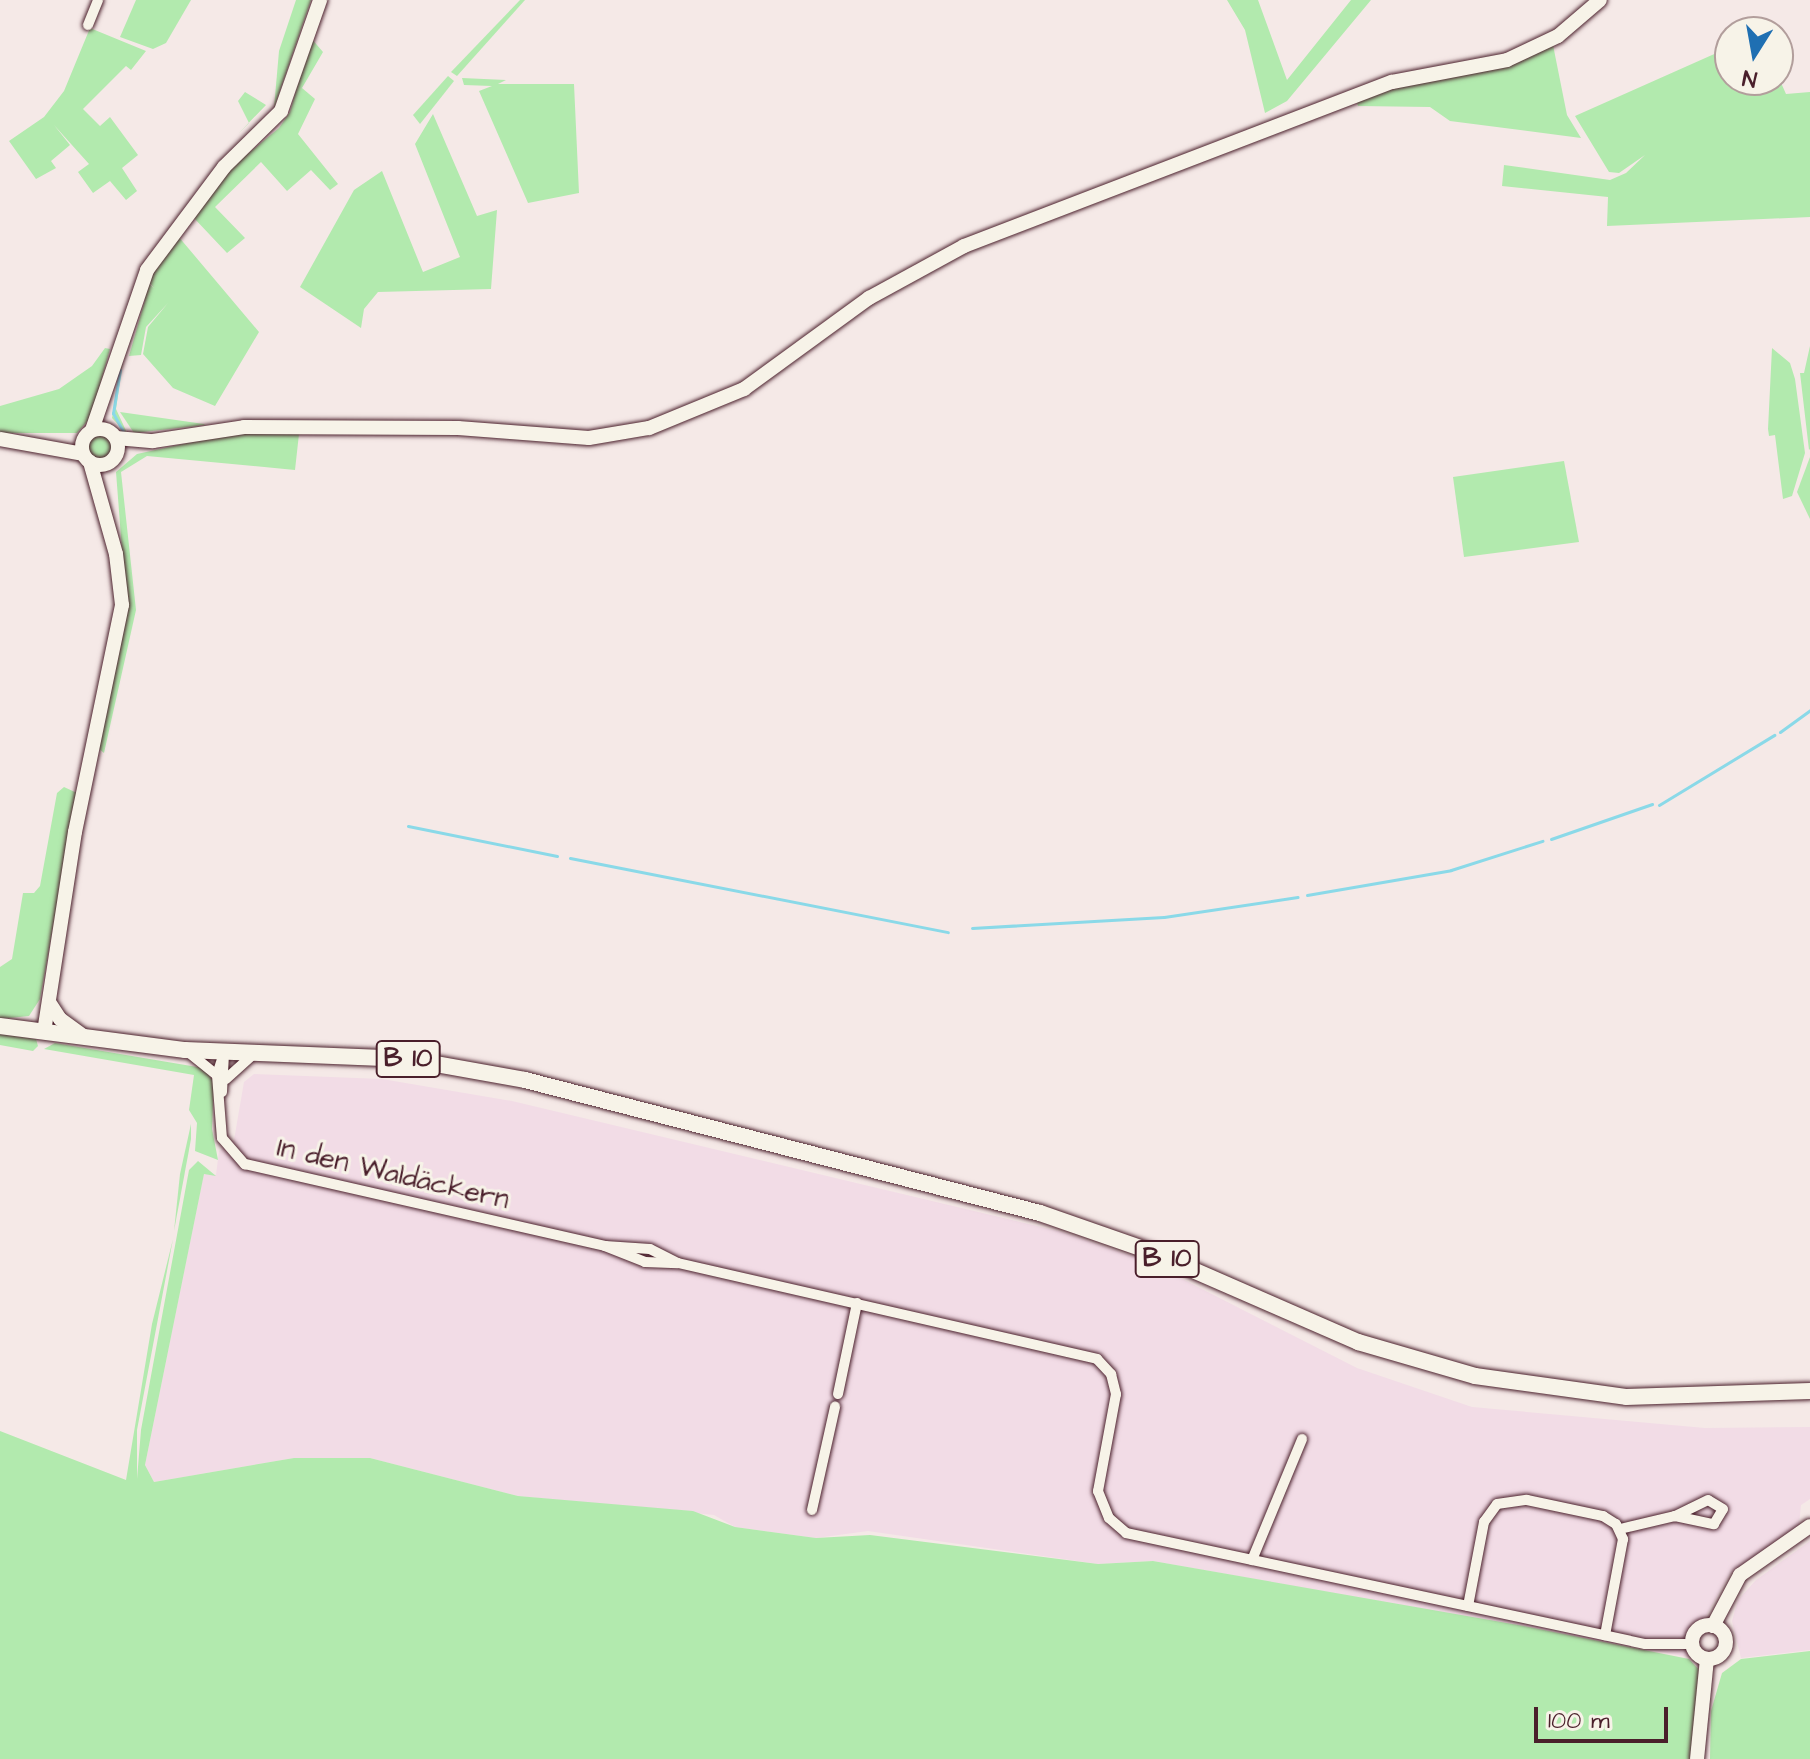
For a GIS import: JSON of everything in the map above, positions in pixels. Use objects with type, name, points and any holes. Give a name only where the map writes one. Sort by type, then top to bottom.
[{"type":"main road","name":"B 10","points":[[0,1026],[185,1050],[379,1056],[488,1072],[949,1188],[1089,1229],[1358,1342],[1475,1376],[1626,1397],[1810,1391]]},
{"type":"street","points":[[88,25],[98,0]]},
{"type":"street","points":[[44,1032],[75,832],[122,605],[107,513],[87,446],[105,400],[125,325],[147,270],[224,167],[281,111],[320,0]]},
{"type":"street","points":[[111,459],[153,441],[244,427],[458,428],[576,438],[649,428],[744,389],[869,298],[954,250],[1392,82],[1520,55],[1558,36],[1600,0]]},
{"type":"street","points":[[105,400],[112,434],[107,513]]},
{"type":"street","points":[[87,446],[112,434],[153,441]]},
{"type":"street","points":[[0,439],[87,446],[111,459]]},
{"type":"street","points":[[18,1029],[49,1002]]},
{"type":"street","points":[[49,1002],[60,1019],[87,1038]]},
{"type":"street","points":[[185,1050],[221,1078],[254,1054]]},
{"type":"street","name":"In den Waldäckern","points":[[224,1053],[220,1098],[222,1138],[245,1164],[605,1246],[650,1249],[678,1263],[1097,1359],[1116,1389],[1098,1482],[1111,1521],[1144,1539],[1657,1645],[1692,1644]]},
{"type":"street","points":[[838,1394],[857,1303]]},
{"type":"street","points":[[812,1510],[835,1407]]},
{"type":"street","points":[[1252,1560],[1302,1439]]},
{"type":"street","points":[[1468,1606],[1484,1522],[1501,1502],[1527,1500],[1603,1516],[1620,1529],[1622,1551],[1605,1635]]},
{"type":"street","points":[[1620,1529],[1675,1516]]},
{"type":"street","points":[[1713,1626],[1740,1575],[1810,1526]]},
{"type":"street","points":[[1707,1659],[1692,1644],[1699,1629],[1713,1626]]},
{"type":"street","points":[[1707,1659],[1719,1656],[1726,1643],[1713,1626]]},
{"type":"street","points":[[1697,1759],[1707,1659]]},
{"type":"shaded area","points":[[254,1074],[382,1079],[512,1101],[1062,1232],[1149,1262],[1357,1368],[1472,1407],[1705,1428],[1810,1427],[1810,1499],[1801,1505],[1799,1525],[1729,1575],[1702,1623],[1691,1633],[1689,1657],[1153,1561],[1098,1564],[868,1531],[816,1538],[735,1527],[714,1515],[518,1496],[370,1458],[294,1458],[154,1482],[145,1465],[204,1173],[216,1175],[219,1151],[234,1140],[244,1082]]},
{"type":"shaded area","points":[[1810,1541],[1810,1650],[1741,1658],[1732,1621],[1738,1600],[1756,1580]]},
{"type":"green space","points":[[136,0],[191,0],[166,43],[153,49],[120,37]]},
{"type":"green space","points":[[296,0],[311,0],[274,108],[279,51]]},
{"type":"green space","points":[[520,0],[525,0],[457,76],[451,72]]},
{"type":"green space","points":[[1227,0],[1258,0],[1287,80],[1351,0],[1371,0],[1287,101],[1265,113],[1245,30]]},
{"type":"green space","points":[[90,28],[146,51],[131,70],[126,66],[83,109],[100,126],[110,117],[138,155],[122,168],[137,191],[126,200],[110,181],[93,193],[78,172],[89,164],[54,125],[70,145],[51,161],[56,168],[36,179],[9,141],[44,117],[64,91]]},
{"type":"green space","points":[[311,38],[323,52],[302,88],[315,99],[298,134],[338,184],[330,190],[311,170],[287,191],[261,162],[215,207],[245,238],[227,253],[193,217],[233,166],[279,128],[290,112]]},
{"type":"green space","points":[[1553,45],[1567,115],[1581,138],[1450,121],[1430,107],[1358,106],[1356,100],[1411,84],[1508,66]]},
{"type":"green space","points":[[1714,54],[1714,96],[1794,96],[1794,93],[1810,92],[1810,217],[1607,226],[1608,197],[1502,186],[1504,165],[1610,180],[1626,173],[1645,155],[1619,173],[1609,172],[1575,116]]},
{"type":"green space","points":[[448,76],[454,81],[420,124],[413,115]]},
{"type":"green space","points":[[462,78],[506,80],[498,84],[574,84],[579,193],[528,203],[479,91],[492,86],[464,85]]},
{"type":"green space","points":[[245,92],[266,105],[249,123],[238,101]]},
{"type":"green space","points":[[433,114],[477,216],[497,210],[491,289],[378,292],[364,309],[361,328],[300,287],[354,190],[382,171],[423,272],[460,257],[415,144]]},
{"type":"green space","points":[[178,236],[259,332],[215,406],[173,388],[143,354],[148,327],[168,303],[146,327],[141,355],[129,356],[145,300],[142,294],[148,283],[154,288],[148,281]]},
{"type":"green space","points":[[1810,346],[1809,450],[1800,373],[1804,373]]},
{"type":"green space","points":[[105,348],[110,349],[91,417],[77,433],[0,433],[0,406],[59,389],[92,366]]},
{"type":"green space","points":[[1772,348],[1790,363],[1805,453],[1792,496],[1783,499],[1775,435],[1769,436],[1768,429]]},
{"type":"green space","points":[[124,354],[116,409],[128,435],[112,418]]},
{"type":"green space","points":[[120,412],[204,424],[205,425],[134,433]]},
{"type":"green space","points":[[243,431],[299,434],[295,470],[147,456],[121,472],[136,610],[104,753],[98,748],[127,615],[116,472],[137,454]]},
{"type":"green space","points":[[100,434],[109,438],[113,447],[109,456],[100,460],[91,456],[87,447],[91,438]]},
{"type":"green space","points":[[1810,457],[1810,519],[1797,492]]},
{"type":"green space","points":[[1564,461],[1579,542],[1464,557],[1453,477]]},
{"type":"green space","points":[[64,787],[77,793],[40,999],[29,1016],[0,1019],[0,967],[12,959],[23,893],[34,893],[40,886],[57,793]]},
{"type":"green space","points":[[0,1034],[36,1039],[38,1046],[33,1051],[0,1045]]},
{"type":"green space","points":[[55,1043],[203,1068],[214,1082],[212,1129],[218,1160],[195,1151],[197,1123],[189,1110],[194,1075],[44,1049]]},
{"type":"green space","points":[[191,1124],[191,1139],[174,1231],[180,1174]]},
{"type":"green space","points":[[198,1161],[216,1176],[204,1174],[145,1465],[154,1482],[294,1458],[370,1458],[518,1496],[693,1511],[735,1527],[816,1538],[870,1535],[1098,1564],[1153,1561],[1524,1626],[1689,1659],[1702,1673],[1693,1759],[0,1759],[0,1431],[126,1480],[152,1324],[173,1239],[137,1430],[137,1479],[141,1430],[189,1170]]},
{"type":"green space","points":[[1810,1651],[1810,1759],[1710,1759],[1711,1711],[1722,1673],[1741,1659]]},
{"type":"waterway","points":[[120,370],[113,413],[123,431]]},
{"type":"waterway","points":[[1780,732],[1810,710]]},
{"type":"waterway","points":[[1659,805],[1774,735]]},
{"type":"waterway","points":[[1551,839],[1652,804]]},
{"type":"waterway","points":[[408,826],[557,856]]},
{"type":"waterway","points":[[1307,895],[1451,870],[1542,841]]},
{"type":"waterway","points":[[570,858],[948,932]]},
{"type":"waterway","points":[[972,928],[1164,917],[1298,897]]}]
